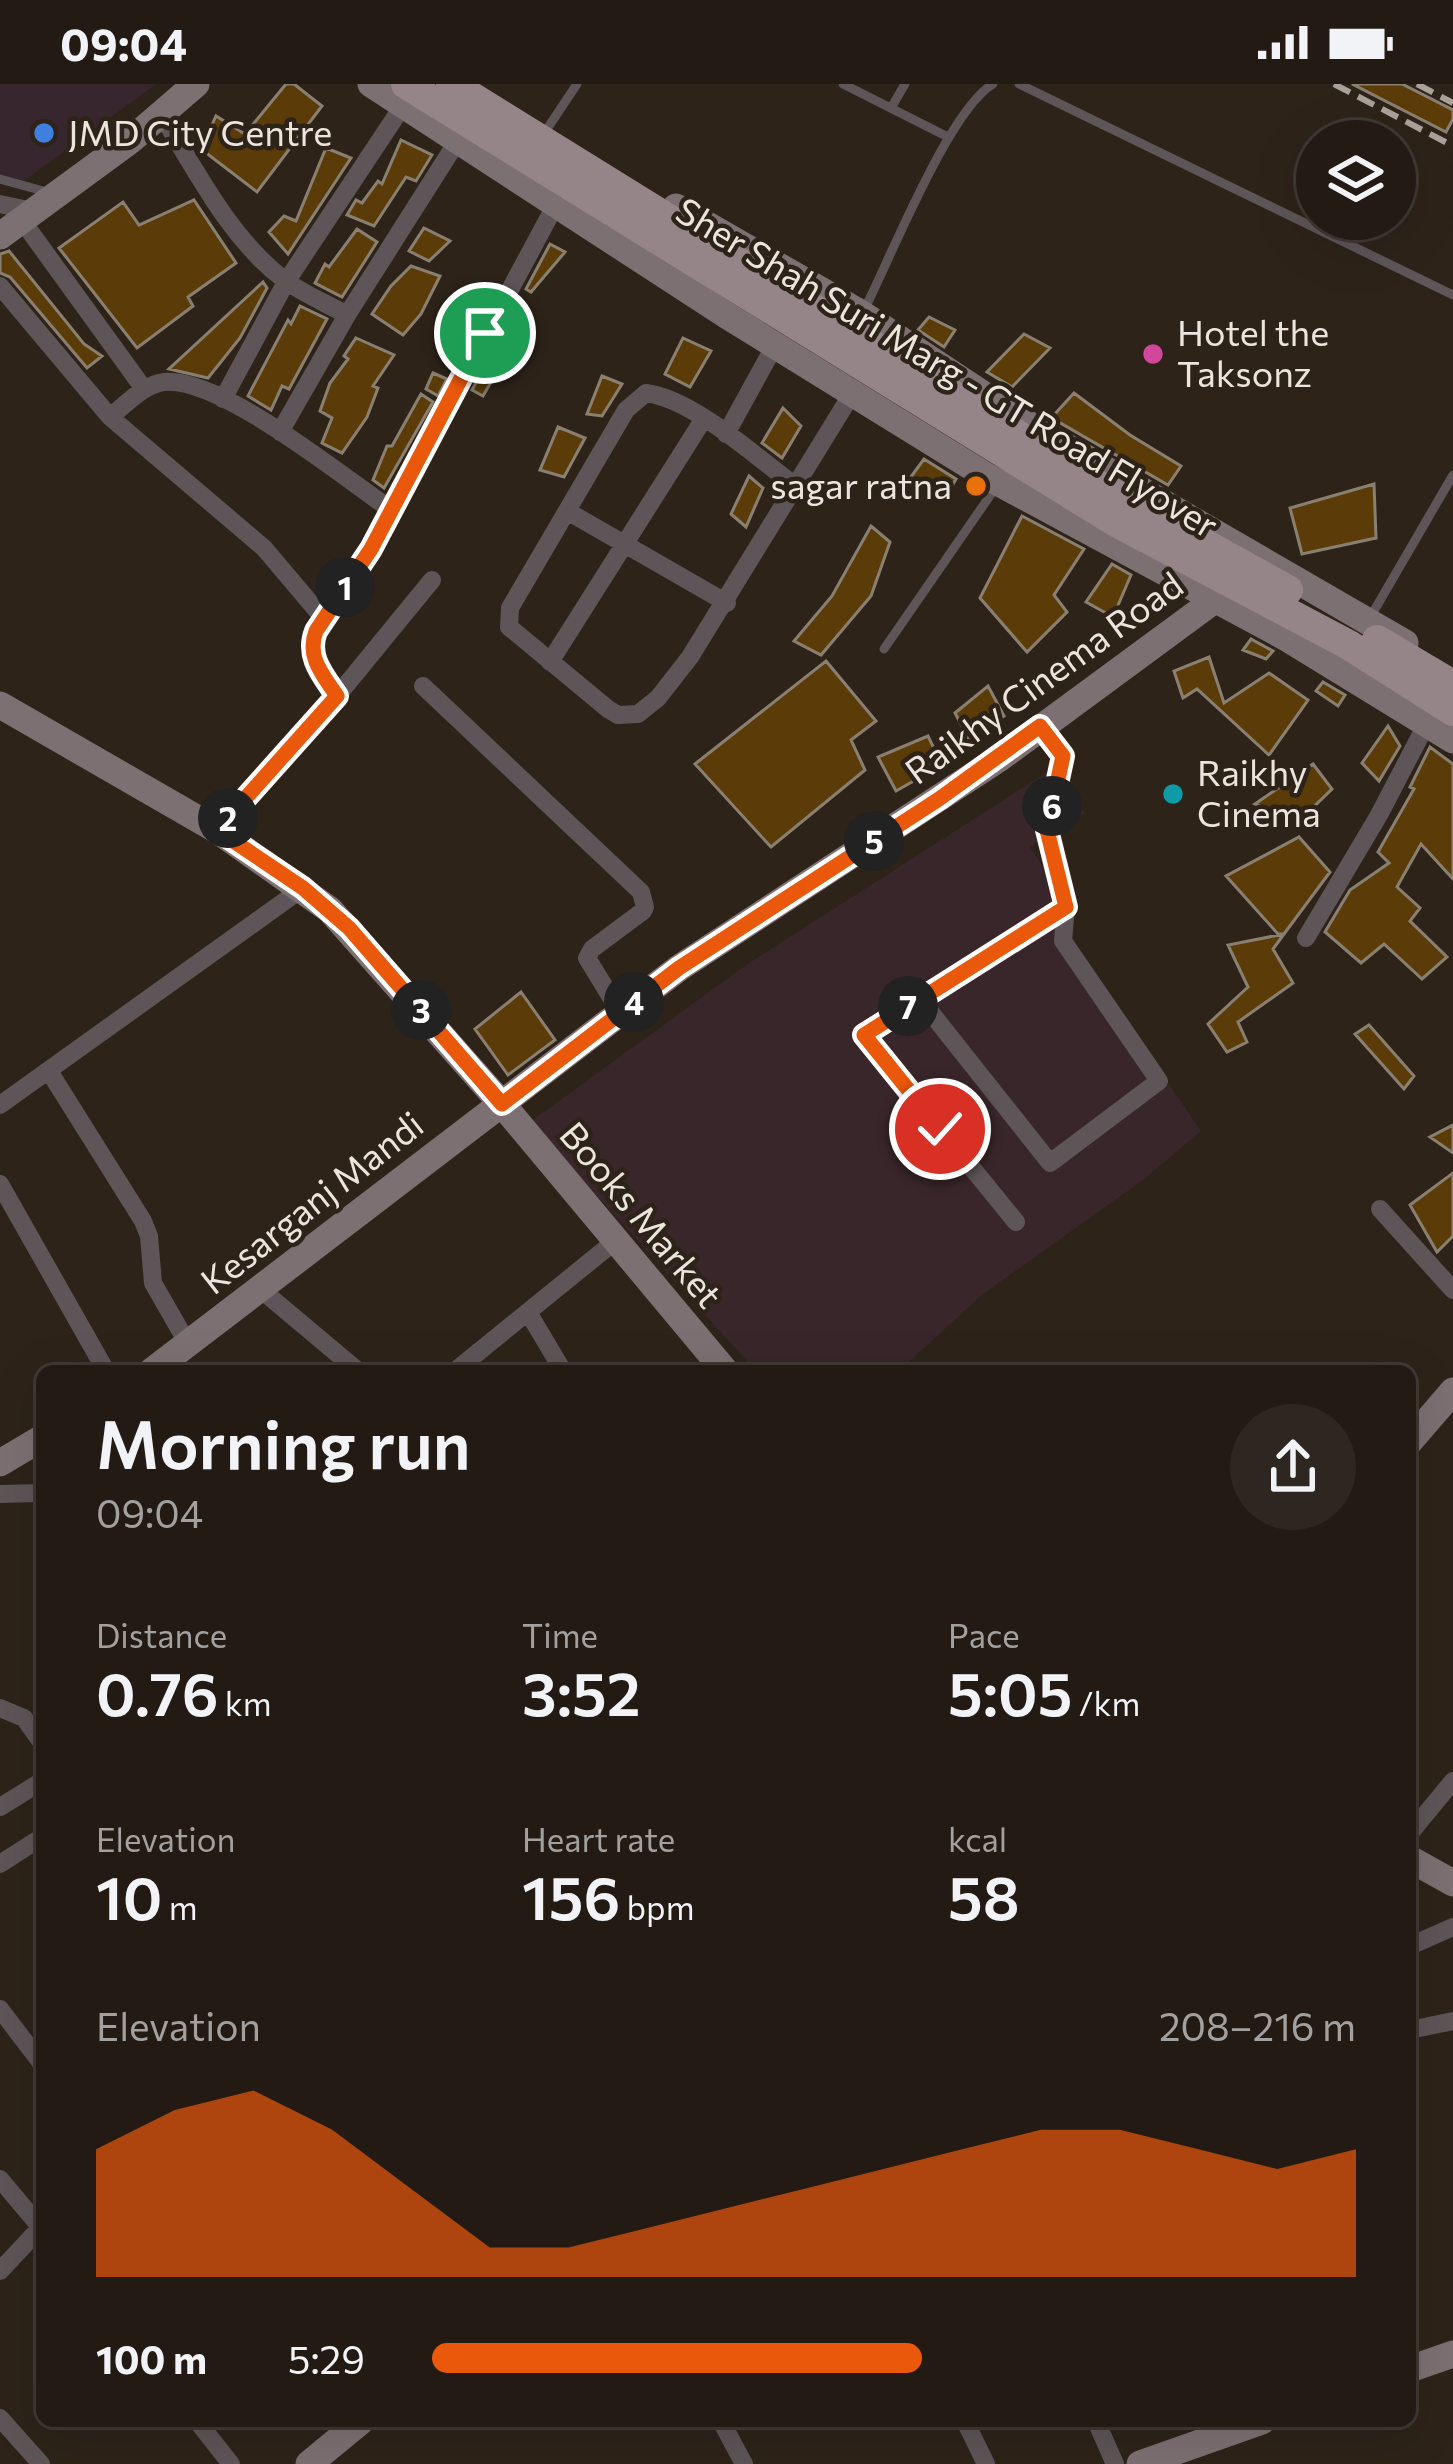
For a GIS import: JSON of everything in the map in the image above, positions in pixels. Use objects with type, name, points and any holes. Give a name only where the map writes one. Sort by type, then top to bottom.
[{"type":"main road","name":"Sher Shah Suri Marg - GT Road Flyover","points":[[451,84],[1093,482],[1453,685]]},
{"type":"main road","name":"Sher Shah Suri Marg - GT Road Flyover","points":[[405,94],[1116,523],[1349,645],[1440,717]]},
{"type":"street","points":[[144,389],[22,213],[161,115],[196,84]]},
{"type":"street","points":[[371,84],[405,94],[458,140],[556,205],[999,483],[1440,717],[1453,740]]},
{"type":"street","points":[[472,84],[862,314],[1034,428],[1453,673]]},
{"type":"street","points":[[223,399],[286,282],[405,94]]},
{"type":"street","points":[[161,115],[227,219],[263,262],[286,282],[347,315]]},
{"type":"street","points":[[280,432],[347,315],[458,140]]},
{"type":"street","points":[[337,696],[312,651],[312,641],[371,549],[556,205]]},
{"type":"street","points":[[0,286],[110,417],[264,548],[323,619]]},
{"type":"street","points":[[725,434],[775,345]]},
{"type":"street","points":[[110,417],[144,389],[165,381],[204,388],[280,432],[390,509]]},
{"type":"street","points":[[794,485],[665,396],[646,393],[636,398],[507,616],[514,634],[618,715],[638,714],[658,698],[727,603],[853,392]]},
{"type":"street","points":[[550,662],[703,420]]},
{"type":"street","points":[[567,511],[727,603]]},
{"type":"street","points":[[217,830],[337,696],[432,580]]},
{"type":"street","name":"Raikhy Cinema Road","points":[[502,1104],[679,968],[954,789],[1216,598]]},
{"type":"street","points":[[423,686],[641,892],[643,911],[592,949],[587,958],[620,1012]]},
{"type":"street","name":"Books Market","points":[[0,705],[217,830],[303,888],[349,928],[720,1365]]},
{"type":"street","points":[[1306,938],[1440,717]]},
{"type":"street","points":[[920,998],[1051,1163],[1159,1082],[1063,941],[1066,907],[1047,830],[1063,756],[1040,726]]},
{"type":"street","points":[[0,1106],[303,888]]},
{"type":"street","points":[[1016,1222],[864,1035],[1066,907]]},
{"type":"street","points":[[49,1071],[143,1221],[169,1358]]},
{"type":"street","name":"Kesarganj Mandi","points":[[169,1358],[502,1104]]},
{"type":"street","points":[[0,1184],[103,1365]]},
{"type":"street","points":[[1380,1209],[1453,1290]]},
{"type":"street","points":[[462,1365],[614,1242]]},
{"type":"street","points":[[259,1288],[351,1365]]},
{"type":"street","points":[[528,1312],[559,1365]]},
{"type":"street","points":[[1416,1434],[1453,1391]]},
{"type":"street","points":[[5,1450],[36,1440]]},
{"type":"street","points":[[0,1494],[36,1493]]},
{"type":"street","points":[[0,1708],[24,1718],[36,1735]]},
{"type":"street","points":[[1416,1826],[1453,1781]]},
{"type":"street","points":[[0,1807],[36,1785]]},
{"type":"street","points":[[0,1864],[36,1847]]},
{"type":"street","points":[[1416,1861],[1453,1883]]},
{"type":"street","points":[[1416,1943],[1453,1927]]},
{"type":"street","points":[[0,2009],[36,2056]]},
{"type":"street","points":[[1416,2029],[1453,2021]]},
{"type":"street","points":[[0,2179],[36,2221]]},
{"type":"street","points":[[0,2271],[36,2234]]},
{"type":"street","points":[[1416,2367],[1453,2354]]},
{"type":"street","points":[[0,2418],[41,2464]]},
{"type":"street","points":[[202,2427],[231,2464]]},
{"type":"street","points":[[309,2464],[354,2427]]},
{"type":"street","points":[[724,2427],[743,2464]]},
{"type":"street","points":[[968,2427],[986,2464]]},
{"type":"street","points":[[1099,2427],[1115,2464]]},
{"type":"street","points":[[1140,2464],[1245,2427]]},
{"type":"lane","points":[[547,129],[577,84]]},
{"type":"lane","points":[[843,84],[948,137]]},
{"type":"lane","points":[[891,107],[905,84]]},
{"type":"lane","points":[[862,314],[948,137],[978,95],[993,84]]},
{"type":"lane","points":[[1019,84],[1453,295]]},
{"type":"lane","points":[[0,179],[22,213]]},
{"type":"lane","points":[[1368,621],[1453,475]]},
{"type":"lane","points":[[884,649],[999,483]]},
{"type":"shaded area","name":"JMD City Centre","points":[[0,84],[156,84],[17,186],[0,182]]},
{"type":"shaded area","points":[[1052,769],[1085,813],[1030,847],[1070,907],[1061,926],[1201,1131],[1143,1180],[983,1294],[906,1365],[751,1365],[530,1122],[746,965]]},
{"type":"building","points":[[286,84],[294,84],[322,106],[257,192],[201,149],[216,116],[245,134]]},
{"type":"building","points":[[1352,84],[1402,84],[1453,110],[1453,119],[1446,132]]},
{"type":"building","points":[[401,140],[432,155],[416,181],[406,177],[374,226],[347,215],[356,200],[362,203],[378,181],[382,184]]},
{"type":"building","points":[[326,148],[351,158],[288,254],[269,232],[284,216],[296,221]]},
{"type":"building","points":[[194,200],[236,263],[188,297],[193,306],[137,348],[59,248],[123,202],[139,225]]},
{"type":"building","points":[[424,228],[450,241],[429,261],[409,251]]},
{"type":"building","points":[[357,229],[377,242],[342,297],[315,283],[325,264],[329,267]]},
{"type":"building","points":[[550,244],[565,252],[531,292],[526,289]]},
{"type":"building","points":[[9,251],[84,344],[102,356],[87,368],[10,277],[0,273],[0,254]]},
{"type":"building","points":[[411,266],[440,276],[421,314],[403,335],[372,314]]},
{"type":"building","points":[[263,282],[267,288],[240,338],[208,378],[169,369]]},
{"type":"building","points":[[300,306],[327,319],[289,389],[282,386],[271,410],[248,396]]},
{"type":"building","points":[[929,317],[955,330],[944,347],[918,330]]},
{"type":"building","points":[[1024,334],[1050,348],[1012,387],[987,372]]},
{"type":"building","points":[[356,338],[394,355],[373,386],[378,388],[367,417],[342,453],[322,443],[332,418],[320,411]]},
{"type":"building","points":[[683,338],[711,351],[690,387],[665,374]]},
{"type":"building","points":[[493,351],[506,356],[483,396],[472,390]]},
{"type":"building","points":[[433,373],[447,379],[438,396],[426,389]]},
{"type":"building","points":[[602,376],[622,384],[602,416],[587,414]]},
{"type":"building","points":[[1074,393],[1181,466],[1168,485],[1057,421],[1053,416]]},
{"type":"building","points":[[421,394],[433,402],[384,488],[373,480],[387,446],[392,446]]},
{"type":"building","points":[[783,408],[801,426],[782,458],[762,443]]},
{"type":"building","points":[[558,427],[585,438],[564,477],[540,470]]},
{"type":"building","points":[[924,459],[956,479],[944,500],[910,478]]},
{"type":"building","points":[[749,476],[763,488],[746,527],[731,514]]},
{"type":"building","points":[[1374,484],[1376,538],[1302,554],[1290,508]]},
{"type":"building","points":[[1022,516],[1084,549],[1054,595],[1067,612],[1027,652],[980,598]]},
{"type":"building","points":[[871,526],[890,542],[871,596],[821,655],[794,641],[832,596]]},
{"type":"building","points":[[1112,564],[1131,575],[1113,617],[1086,602]]},
{"type":"building","points":[[1251,639],[1273,651],[1266,659],[1243,650]]},
{"type":"building","points":[[1209,657],[1224,703],[1269,673],[1308,700],[1269,755],[1197,689],[1183,698],[1174,671]]},
{"type":"building","points":[[826,661],[876,721],[851,740],[865,770],[771,847],[695,764]]},
{"type":"building","points":[[1323,682],[1345,695],[1338,706],[1316,691]]},
{"type":"building","points":[[988,686],[1004,716],[969,740],[955,713]]},
{"type":"building","points":[[1388,726],[1400,746],[1379,781],[1362,763]]},
{"type":"building","points":[[928,736],[942,765],[896,791],[878,757]]},
{"type":"building","points":[[1430,747],[1453,764],[1453,879],[1421,844],[1397,887],[1420,908],[1410,921],[1447,957],[1422,979],[1384,944],[1361,963],[1325,932],[1350,890],[1389,863],[1378,852],[1414,789],[1410,787]]},
{"type":"building","points":[[1313,764],[1332,789],[1298,822],[1255,804]]},
{"type":"building","points":[[1299,837],[1330,872],[1284,934],[1278,934],[1226,876]]},
{"type":"building","points":[[1284,934],[1273,949],[1293,983],[1238,1022],[1247,1042],[1227,1052],[1208,1024],[1248,987],[1228,945]]},
{"type":"building","points":[[521,992],[555,1040],[508,1075],[475,1029]]},
{"type":"building","points":[[1369,1025],[1414,1076],[1404,1089],[1355,1034]]},
{"type":"building","points":[[1453,1125],[1453,1153],[1430,1137]]},
{"type":"building","points":[[1453,1173],[1453,1236],[1437,1252],[1410,1205]]},
{"type":"railway","points":[[1334,84],[1453,146]]},
{"type":"railway","points":[[1417,84],[1453,103]]},
{"type":"place","name":"JMD City Centre","points":[[44,133]]},
{"type":"place","name":"Hotel the Taksonz","points":[[1153,354]]},
{"type":"place","name":"sagar ratna","points":[[976,486]]},
{"type":"place","name":"Raikhy Cinema","points":[[1173,794]]},
{"type":"route","points":[[485,333],[371,549],[316,631],[314,659],[337,696],[217,830],[303,888],[349,928],[502,1104],[679,968],[939,799],[1040,726],[1063,756],[1047,830],[1066,907],[864,1035],[940,1129]]}]
